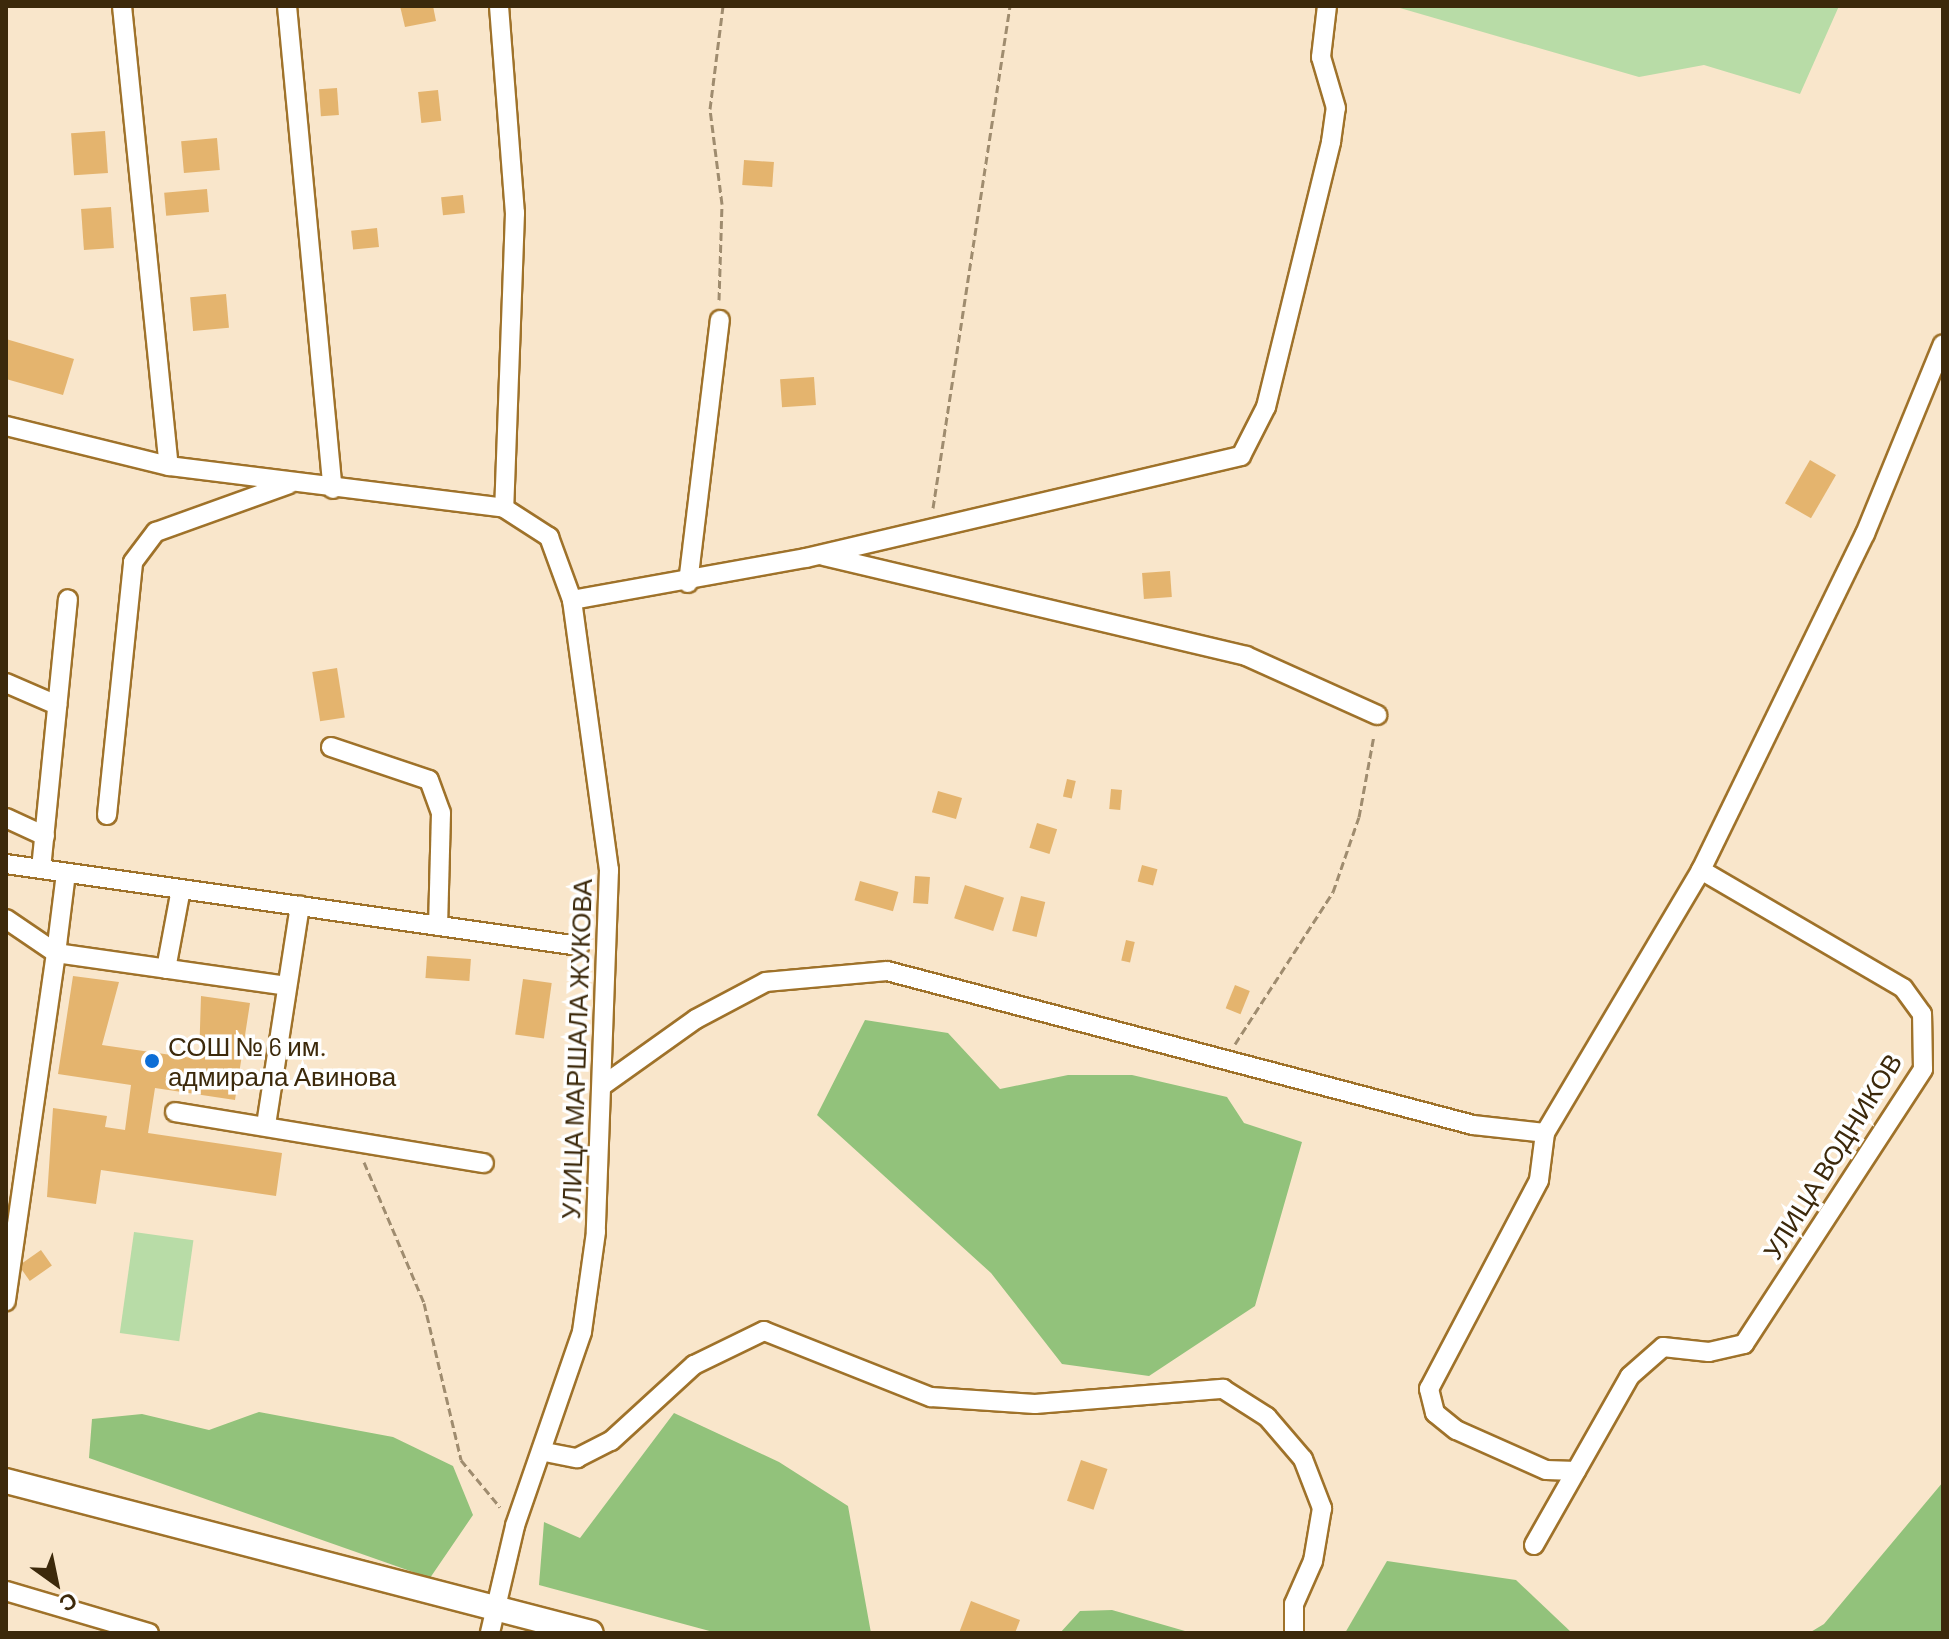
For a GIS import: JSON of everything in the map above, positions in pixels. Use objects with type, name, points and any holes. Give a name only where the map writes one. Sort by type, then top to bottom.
[{"type":"main road","points":[[6,1481],[591,1633]]},
{"type":"street","points":[[122,6],[169,466]]},
{"type":"street","points":[[287,6],[333,489]]},
{"type":"street","points":[[6,426],[169,466],[333,489],[504,508],[515,213],[499,6]]},
{"type":"street","points":[[572,600],[688,583],[819,555],[930,526],[1241,456],[1266,407],[1331,142],[1336,108],[1321,57],[1327,6]]},
{"type":"street","points":[[688,583],[720,320]]},
{"type":"street","points":[[1576,1471],[1546,1470],[1456,1430],[1435,1413],[1429,1389],[1539,1180],[1545,1133],[1701,870],[1865,534],[1943,344]]},
{"type":"street","points":[[107,815],[133,562],[156,532],[292,483]]},
{"type":"street","name":"УЛИЦА МАРШАЛА ЖУКОВА","points":[[490,1633],[499,1609],[515,1526],[545,1452],[582,1332],[596,1232],[609,870],[572,600],[549,537],[504,508]]},
{"type":"street","points":[[819,555],[1246,656],[1377,715]]},
{"type":"street","points":[[41,869],[68,599]]},
{"type":"street","points":[[6,683],[57,705]]},
{"type":"street","points":[[331,747],[429,780],[441,813],[438,926]]},
{"type":"street","points":[[6,818],[45,836]]},
{"type":"street","points":[[6,864],[579,946]]},
{"type":"street","name":"УЛИЦА ВОДНИКОВ","points":[[1534,1545],[1630,1376],[1663,1347],[1709,1352],[1744,1344],[1923,1069],[1922,1014],[1903,988],[1701,870]]},
{"type":"street","points":[[6,1301],[66,873]]},
{"type":"street","points":[[166,969],[181,889]]},
{"type":"street","points":[[266,1125],[300,906]]},
{"type":"street","points":[[6,919],[56,953],[287,986]]},
{"type":"street","points":[[602,1086],[696,1019],[766,982],[844,969],[935,978],[1473,1125],[1545,1133]]},
{"type":"street","points":[[175,1112],[484,1163]]},
{"type":"street","points":[[545,1452],[577,1458],[611,1441],[694,1365],[764,1331],[931,1397],[1035,1404],[1223,1389],[1267,1417],[1303,1459],[1322,1508],[1313,1561],[1294,1604],[1294,1633]]},
{"type":"street","points":[[6,1591],[149,1633]]},
{"type":"path","points":[[720,320],[722,204],[710,109],[723,6]]},
{"type":"path","points":[[930,526],[1010,6]]},
{"type":"path","points":[[1225,1059],[1333,892],[1359,817],[1377,715]]},
{"type":"path","points":[[354,1140],[424,1303],[461,1460],[515,1526]]},
{"type":"green space","points":[[1393,6],[1839,6],[1800,94],[1704,65],[1639,77]]},
{"type":"green space","points":[[865,1020],[948,1033],[1000,1089],[1068,1075],[1132,1075],[1227,1097],[1244,1123],[1302,1142],[1255,1306],[1149,1376],[1062,1364],[991,1273],[817,1115]]},
{"type":"green space","points":[[134,1232],[193,1240],[179,1341],[120,1333]]},
{"type":"green space","points":[[259,1412],[393,1437],[453,1466],[473,1515],[430,1578],[89,1458],[92,1419],[142,1414],[209,1430]]},
{"type":"green space","points":[[674,1413],[779,1462],[848,1506],[871,1633],[717,1633],[539,1585],[544,1522],[580,1538]]},
{"type":"green space","points":[[1943,1482],[1943,1633],[1809,1633],[1824,1624]]},
{"type":"green space","points":[[1387,1561],[1516,1580],[1572,1633],[1345,1633]]},
{"type":"green space","points":[[1112,1610],[1197,1633],[1060,1633],[1080,1611]]},
{"type":"building","points":[[400,6],[433,6],[436,21],[405,27]]},
{"type":"building","points":[[337,88],[339,115],[321,116],[319,89]]},
{"type":"building","points":[[438,90],[441,121],[421,123],[418,92]]},
{"type":"building","points":[[105,131],[108,173],[74,175],[71,133]]},
{"type":"building","points":[[217,138],[220,170],[184,173],[181,141]]},
{"type":"building","points":[[744,160],[774,162],[772,187],[742,185]]},
{"type":"building","points":[[207,189],[209,212],[166,216],[164,193]]},
{"type":"building","points":[[463,195],[465,213],[443,215],[441,197]]},
{"type":"building","points":[[111,207],[114,248],[84,250],[81,209]]},
{"type":"building","points":[[377,228],[379,247],[353,250],[351,231]]},
{"type":"building","points":[[226,294],[229,328],[193,331],[190,297]]},
{"type":"building","points":[[6,339],[74,359],[63,395],[6,379]]},
{"type":"building","points":[[814,377],[816,405],[782,407],[780,379]]},
{"type":"building","points":[[1810,460],[1836,475],[1811,518],[1785,503]]},
{"type":"building","points":[[1170,571],[1172,597],[1144,599],[1142,573]]},
{"type":"building","points":[[337,668],[345,717],[320,721],[312,672]]},
{"type":"building","points":[[1067,779],[1076,781],[1072,799],[1063,797]]},
{"type":"building","points":[[1111,789],[1122,790],[1120,810],[1109,809]]},
{"type":"building","points":[[938,791],[962,798],[956,819],[932,812]]},
{"type":"building","points":[[1037,823],[1057,829],[1049,854],[1029,848]]},
{"type":"building","points":[[1142,865],[1157,869],[1153,886],[1138,881]]},
{"type":"building","points":[[915,876],[930,877],[928,904],[913,903]]},
{"type":"building","points":[[860,881],[898,892],[893,911],[854,900]]},
{"type":"building","points":[[965,885],[1004,898],[993,931],[954,918]]},
{"type":"building","points":[[1021,896],[1045,902],[1037,937],[1012,931]]},
{"type":"building","points":[[1126,940],[1135,942],[1130,962],[1121,960]]},
{"type":"building","points":[[427,956],[471,959],[469,981],[425,978]]},
{"type":"building","points":[[73,976],[119,982],[102,1045],[199,1059],[201,996],[250,1003],[235,1100],[155,1088],[148,1133],[282,1153],[276,1196],[101,1170],[96,1204],[47,1197],[53,1108],[107,1116],[105,1127],[125,1130],[131,1085],[58,1074]]},
{"type":"building","points":[[523,979],[552,983],[544,1038],[515,1034]]},
{"type":"building","points":[[1235,985],[1250,991],[1240,1014],[1226,1008]]},
{"type":"building","points":[[41,1250],[52,1266],[30,1281],[19,1265]]},
{"type":"building","points":[[1081,1460],[1107,1469],[1093,1510],[1067,1501]]},
{"type":"building","points":[[971,1601],[1020,1620],[1015,1633],[959,1633]]},
{"type":"place","name":"СОШ № 6 им. адмирала Авинова","points":[[152,1061]]}]
